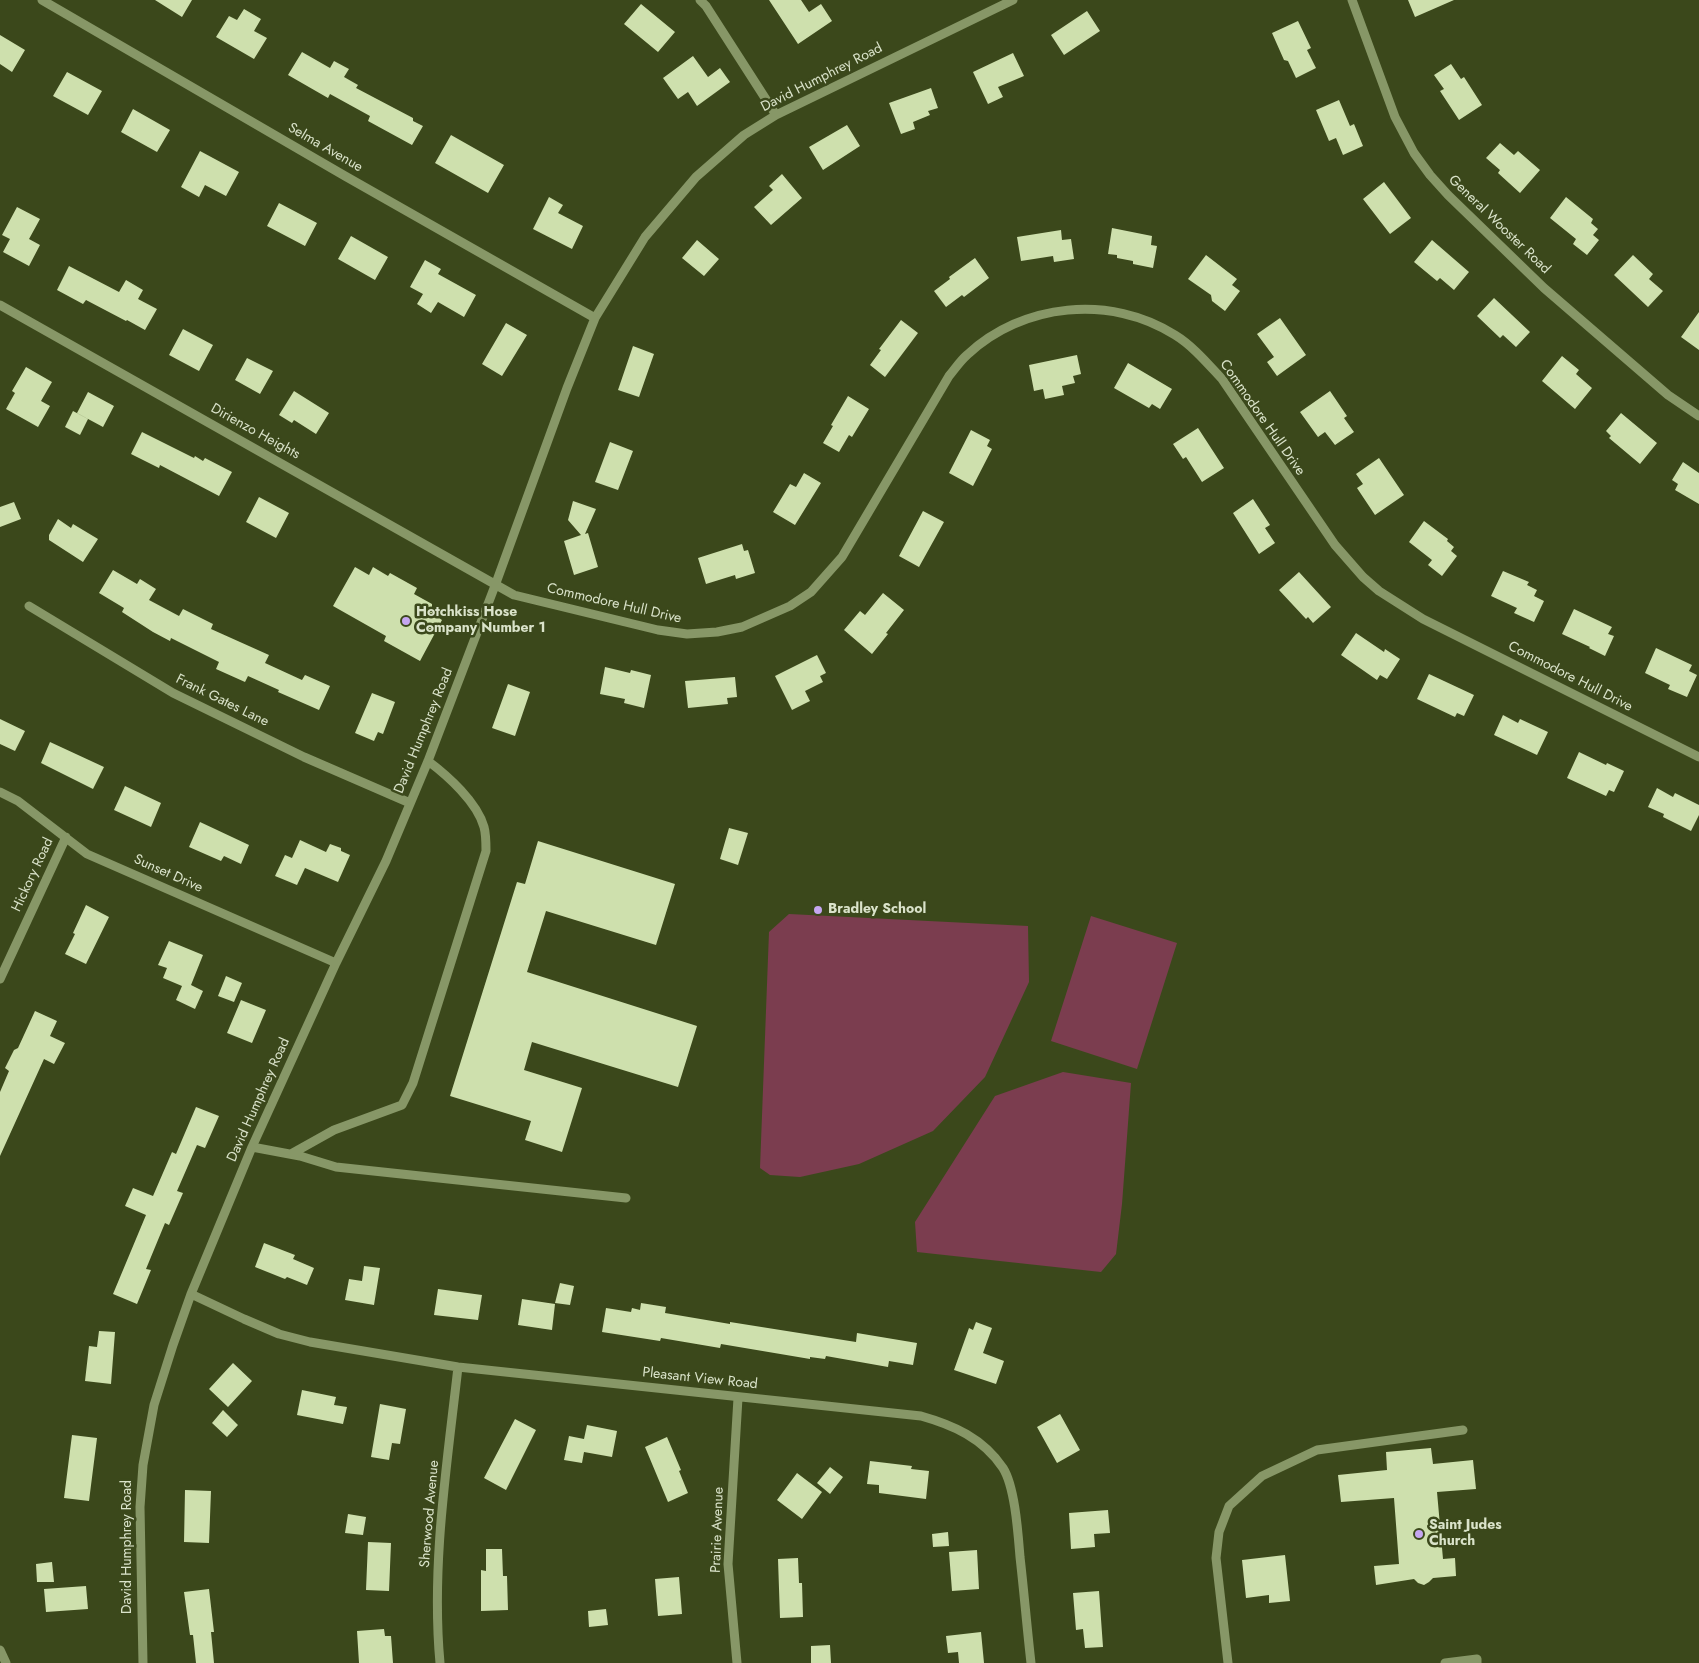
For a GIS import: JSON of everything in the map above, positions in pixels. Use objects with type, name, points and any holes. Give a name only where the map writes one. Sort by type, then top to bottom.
[{"type":"street","name":"Selma Avenue","points":[[42,0],[345,176],[595,318]]},
{"type":"street","points":[[700,0],[706,6],[776,114]]},
{"type":"street","name":"David Humphrey Road","points":[[143,1663],[140,1506],[143,1465],[154,1405],[173,1344],[191,1294],[252,1147],[336,963],[386,861],[428,761],[496,583],[567,388],[595,318],[645,237],[696,177],[744,135],[776,114],[1013,0]]},
{"type":"street","name":"General Wooster Road","points":[[1352,0],[1395,117],[1414,153],[1430,175],[1448,195],[1544,288],[1668,395],[1699,416]]},
{"type":"street","name":"Dirienzo Heights","points":[[0,305],[496,583]]},
{"type":"street","name":"Commodore Hull Drive","points":[[496,583],[514,594],[658,630],[687,634],[726,630],[742,626],[790,606],[811,592],[842,557],[949,376],[966,356],[984,341],[1010,326],[1046,312],[1103,309],[1131,315],[1159,326],[1177,336],[1199,356],[1222,380],[1335,545],[1362,577],[1379,591],[1423,619],[1699,757]]},
{"type":"street","name":"Frank Gates Lane","points":[[30,606],[173,693],[304,757],[410,803]]},
{"type":"street","points":[[291,1154],[334,1130],[402,1104],[413,1083],[486,850],[484,826],[472,804],[451,778],[428,761]]},
{"type":"street","name":"Sunset Drive","points":[[0,792],[18,801],[88,854],[336,963]]},
{"type":"street","name":"Hickory Road","points":[[0,979],[66,837]]},
{"type":"street","points":[[252,1147],[291,1154],[336,1167],[626,1198]]},
{"type":"street","name":"Pleasant View Road","points":[[191,1294],[279,1334],[310,1342],[458,1367],[921,1416],[965,1432],[980,1443],[1004,1469],[1010,1487],[1017,1524],[1031,1663]]},
{"type":"street","name":"Sherwood Avenue","points":[[440,1663],[437,1636],[439,1541],[458,1367]]},
{"type":"street","name":"Prairie Avenue","points":[[737,1663],[728,1564],[738,1398]]},
{"type":"street","points":[[1228,1663],[1216,1558],[1220,1532],[1230,1506],[1262,1476],[1317,1450],[1463,1430]]},
{"type":"street","points":[[0,1650],[6,1663]]},
{"type":"street","points":[[1445,1663],[1477,1659],[1477,1663]]},
{"type":"shaded area","points":[[789,914],[1028,926],[1029,982],[985,1077],[933,1131],[859,1164],[800,1177],[770,1175],[760,1168],[769,932]]},
{"type":"shaded area","points":[[1091,916],[1177,943],[1137,1069],[1051,1041]]},
{"type":"shaded area","points":[[1063,1072],[1131,1083],[1122,1204],[1116,1254],[1101,1272],[917,1252],[915,1222],[995,1096]]},
{"type":"building","points":[[155,0],[192,0],[182,17]]},
{"type":"building","points":[[769,0],[801,0],[809,12],[821,4],[832,21],[798,44]]},
{"type":"building","points":[[1408,0],[1454,0],[1415,17]]},
{"type":"building","points":[[641,4],[675,32],[658,52],[624,24]]},
{"type":"building","points":[[244,9],[261,19],[254,31],[267,38],[254,59],[216,37],[229,16],[237,20]]},
{"type":"building","points":[[1087,11],[1100,31],[1064,55],[1051,35]]},
{"type":"building","points":[[1298,21],[1311,48],[1307,50],[1316,68],[1296,78],[1288,61],[1284,60],[1272,33]]},
{"type":"building","points":[[0,35],[25,50],[12,72],[0,64]]},
{"type":"building","points":[[302,52],[330,68],[334,61],[349,69],[344,77],[358,85],[356,88],[413,118],[413,121],[423,126],[412,145],[368,121],[370,116],[330,94],[328,98],[288,75]]},
{"type":"building","points":[[1013,53],[1024,76],[998,87],[1003,97],[988,104],[973,72]]},
{"type":"building","points":[[693,56],[708,77],[720,68],[730,82],[697,106],[688,92],[678,99],[663,78]]},
{"type":"building","points":[[1451,64],[1461,79],[1464,77],[1482,105],[1459,120],[1440,91],[1444,89],[1434,75]]},
{"type":"building","points":[[67,72],[102,91],[88,115],[53,96]]},
{"type":"building","points":[[931,88],[938,108],[928,111],[930,115],[913,122],[915,129],[901,134],[889,103]]},
{"type":"building","points":[[1339,100],[1350,126],[1354,124],[1363,146],[1343,155],[1336,138],[1329,141],[1316,110]]},
{"type":"building","points":[[133,109],[170,130],[157,152],[121,132]]},
{"type":"building","points":[[847,125],[860,146],[823,170],[809,147]]},
{"type":"building","points":[[451,135],[504,165],[488,193],[435,163]]},
{"type":"building","points":[[1500,143],[1514,155],[1518,151],[1540,170],[1520,193],[1498,173],[1500,170],[1486,158]]},
{"type":"building","points":[[200,151],[239,172],[226,196],[205,185],[199,197],[181,187]]},
{"type":"building","points":[[782,174],[802,198],[771,225],[754,207],[773,190],[769,186]]},
{"type":"building","points":[[1384,182],[1411,218],[1390,234],[1363,199]]},
{"type":"building","points":[[549,197],[563,205],[558,213],[583,226],[572,249],[533,229]]},
{"type":"building","points":[[1566,197],[1593,219],[1591,223],[1598,229],[1593,235],[1599,240],[1587,255],[1573,244],[1576,239],[1550,218]]},
{"type":"building","points":[[279,203],[317,223],[305,246],[267,226]]},
{"type":"building","points":[[17,207],[40,219],[29,239],[40,245],[29,266],[3,252],[10,239],[2,235]]},
{"type":"building","points":[[1112,228],[1152,236],[1151,245],[1157,246],[1153,268],[1133,264],[1133,261],[1108,254]]},
{"type":"building","points":[[1061,230],[1062,240],[1071,239],[1074,259],[1054,262],[1053,256],[1021,261],[1017,237]]},
{"type":"building","points":[[351,236],[388,257],[375,280],[338,259]]},
{"type":"building","points":[[697,240],[719,259],[704,276],[682,258]]},
{"type":"building","points":[[1432,240],[1469,272],[1454,290],[1440,278],[1437,281],[1414,262]]},
{"type":"building","points":[[1206,255],[1237,279],[1232,285],[1240,291],[1225,311],[1212,301],[1211,295],[1188,279]]},
{"type":"building","points":[[1633,255],[1653,274],[1649,279],[1663,291],[1648,307],[1614,275]]},
{"type":"building","points":[[975,258],[989,278],[964,297],[962,295],[946,307],[934,291],[950,279],[949,277]]},
{"type":"building","points":[[425,260],[441,269],[438,274],[476,295],[464,317],[438,302],[431,313],[417,304],[423,294],[410,287]]},
{"type":"building","points":[[69,266],[119,292],[126,280],[143,290],[138,299],[157,309],[145,330],[86,300],[83,304],[57,290]]},
{"type":"building","points":[[1494,298],[1530,332],[1516,347],[1503,335],[1500,338],[1477,316]]},
{"type":"building","points":[[1699,312],[1699,350],[1681,337]]},
{"type":"building","points":[[1280,318],[1306,355],[1277,376],[1267,362],[1274,357],[1257,334]]},
{"type":"building","points":[[901,320],[918,333],[885,377],[870,365],[881,350],[879,349]]},
{"type":"building","points":[[506,323],[527,335],[502,376],[482,364]]},
{"type":"building","points":[[183,329],[213,345],[199,371],[169,355]]},
{"type":"building","points":[[633,346],[654,354],[639,397],[618,390]]},
{"type":"building","points":[[1077,355],[1081,374],[1073,376],[1075,383],[1062,386],[1064,395],[1045,399],[1043,389],[1034,391],[1029,365]]},
{"type":"building","points":[[1562,356],[1579,370],[1576,374],[1592,388],[1575,409],[1542,381]]},
{"type":"building","points":[[247,358],[273,371],[260,394],[235,380]]},
{"type":"building","points":[[1128,363],[1172,389],[1160,409],[1152,404],[1149,408],[1114,388]]},
{"type":"building","points":[[26,367],[52,382],[41,401],[50,406],[38,427],[6,409],[15,393],[12,391]]},
{"type":"building","points":[[294,391],[329,413],[316,434],[294,420],[292,423],[279,415]]},
{"type":"building","points":[[1330,391],[1347,416],[1344,418],[1354,432],[1335,445],[1325,432],[1318,437],[1300,412]]},
{"type":"building","points":[[88,392],[114,406],[103,427],[77,413]]},
{"type":"building","points":[[848,396],[869,409],[852,437],[849,435],[839,452],[823,443]]},
{"type":"building","points":[[73,411],[88,419],[80,435],[65,427]]},
{"type":"building","points":[[1621,413],[1657,443],[1640,464],[1609,438],[1611,436],[1606,431]]},
{"type":"building","points":[[1198,428],[1224,468],[1202,482],[1186,457],[1183,459],[1173,444]]},
{"type":"building","points":[[971,430],[990,440],[987,446],[992,449],[973,486],[949,473]]},
{"type":"building","points":[[142,432],[194,458],[195,456],[203,461],[205,458],[232,472],[219,496],[160,465],[159,468],[131,454]]},
{"type":"building","points":[[610,442],[633,451],[618,490],[595,482]]},
{"type":"building","points":[[1379,458],[1404,495],[1375,515],[1357,488],[1363,484],[1356,474]]},
{"type":"building","points":[[1683,462],[1699,473],[1699,504],[1675,490],[1678,484],[1672,480]]},
{"type":"building","points":[[804,473],[821,483],[795,525],[773,512],[790,484],[796,487]]},
{"type":"building","points":[[259,497],[289,513],[276,538],[246,522]]},
{"type":"building","points":[[1253,499],[1270,525],[1265,528],[1275,543],[1259,554],[1233,513]]},
{"type":"building","points":[[573,501],[596,509],[585,534],[588,533],[598,567],[574,575],[564,541],[581,535],[568,520]]},
{"type":"building","points":[[14,502],[21,519],[0,527],[0,507]]},
{"type":"building","points":[[923,511],[944,522],[919,567],[899,556]]},
{"type":"building","points":[[58,519],[71,528],[73,524],[98,539],[83,562],[49,540],[49,535]]},
{"type":"building","points":[[1424,521],[1448,539],[1447,541],[1454,547],[1451,551],[1457,556],[1442,576],[1428,565],[1432,560],[1409,542]]},
{"type":"building","points":[[742,544],[744,551],[748,550],[755,573],[736,579],[735,575],[706,584],[698,558]]},
{"type":"building","points":[[355,567],[369,575],[373,567],[388,576],[390,573],[417,588],[414,594],[432,604],[432,607],[443,612],[439,618],[442,620],[420,661],[384,641],[386,636],[333,606]]},
{"type":"building","points":[[113,570],[137,584],[140,579],[156,589],[149,600],[179,616],[183,609],[213,624],[211,629],[269,655],[265,663],[302,680],[305,675],[330,686],[319,710],[248,676],[245,682],[216,669],[219,662],[171,638],[170,641],[122,612],[124,608],[99,593]]},
{"type":"building","points":[[1503,571],[1529,582],[1527,585],[1537,590],[1534,596],[1544,601],[1534,622],[1514,613],[1517,608],[1491,596]]},
{"type":"building","points":[[1299,572],[1331,607],[1313,623],[1308,617],[1306,619],[1279,590]]},
{"type":"building","points":[[883,593],[904,610],[872,654],[844,630],[860,611],[865,615]]},
{"type":"building","points":[[1574,609],[1612,627],[1608,634],[1614,636],[1605,656],[1562,634]]},
{"type":"building","points":[[1356,633],[1384,652],[1385,649],[1400,659],[1387,679],[1380,675],[1377,680],[1341,655]]},
{"type":"building","points":[[1656,648],[1692,665],[1689,671],[1697,675],[1687,697],[1668,689],[1670,685],[1645,673]]},
{"type":"building","points":[[817,655],[826,673],[820,676],[823,682],[805,691],[810,701],[792,710],[775,676]]},
{"type":"building","points":[[605,667],[630,673],[631,670],[651,675],[644,708],[624,703],[625,699],[600,694]]},
{"type":"building","points":[[1429,674],[1474,695],[1464,716],[1457,713],[1455,717],[1417,699]]},
{"type":"building","points":[[735,677],[737,697],[727,698],[728,704],[688,708],[685,681]]},
{"type":"building","points":[[508,684],[530,692],[515,736],[492,728]]},
{"type":"building","points":[[372,693],[395,702],[383,734],[378,732],[374,741],[355,733]]},
{"type":"building","points":[[1503,715],[1518,723],[1520,719],[1548,732],[1537,755],[1494,735]]},
{"type":"building","points":[[0,719],[25,731],[15,751],[0,744]]},
{"type":"building","points":[[50,742],[104,767],[93,789],[41,763]]},
{"type":"building","points":[[1579,752],[1624,771],[1614,792],[1609,790],[1606,796],[1567,778]]},
{"type":"building","points":[[125,786],[161,803],[151,827],[114,810]]},
{"type":"building","points":[[1657,788],[1673,797],[1675,793],[1699,805],[1699,815],[1691,831],[1663,817],[1664,814],[1648,807]]},
{"type":"building","points":[[200,822],[249,845],[241,864],[224,856],[221,861],[189,847]]},
{"type":"building","points":[[729,828],[748,833],[738,865],[720,859]]},
{"type":"building","points":[[300,840],[326,852],[330,844],[341,848],[341,851],[350,855],[338,882],[305,868],[297,885],[275,876],[285,855],[292,858]]},
{"type":"building","points":[[538,841],[675,884],[656,945],[546,911],[527,972],[697,1026],[678,1087],[532,1042],[524,1070],[582,1088],[562,1152],[525,1140],[531,1121],[450,1096],[517,882],[525,884]]},
{"type":"building","points":[[86,905],[109,917],[86,964],[65,954]]},
{"type":"building","points":[[169,941],[203,955],[191,985],[203,991],[195,1009],[176,1000],[182,986],[163,978],[167,968],[158,965]]},
{"type":"building","points":[[226,976],[242,983],[234,1002],[218,996]]},
{"type":"building","points":[[241,1000],[266,1010],[252,1043],[227,1033]]},
{"type":"building","points":[[35,1011],[57,1021],[50,1036],[65,1043],[54,1064],[44,1059],[0,1156],[0,1092],[9,1071],[5,1068],[14,1050],[18,1048]]},
{"type":"building","points":[[196,1107],[219,1116],[205,1148],[197,1145],[177,1191],[183,1193],[169,1225],[165,1223],[146,1269],[151,1270],[137,1304],[113,1294],[146,1215],[125,1206],[133,1188],[153,1196],[172,1152],[176,1154]]},
{"type":"building","points":[[264,1243],[295,1255],[293,1259],[314,1268],[307,1285],[287,1277],[285,1279],[255,1267]]},
{"type":"building","points":[[364,1266],[380,1268],[374,1305],[345,1300],[349,1279],[362,1281]]},
{"type":"building","points":[[560,1283],[574,1286],[570,1305],[555,1303]]},
{"type":"building","points":[[438,1289],[482,1295],[478,1320],[434,1315]]},
{"type":"building","points":[[522,1299],[555,1304],[552,1330],[518,1325]]},
{"type":"building","points":[[641,1303],[666,1307],[665,1313],[730,1324],[730,1322],[856,1342],[857,1333],[917,1343],[913,1365],[889,1361],[888,1367],[826,1356],[825,1359],[810,1357],[810,1359],[721,1344],[720,1348],[661,1338],[660,1341],[602,1332],[606,1308],[631,1312],[632,1308],[640,1310]]},
{"type":"building","points":[[976,1322],[992,1328],[983,1353],[1004,1361],[996,1384],[954,1370],[969,1328],[973,1330]]},
{"type":"building","points":[[99,1331],[115,1332],[111,1384],[85,1381],[89,1346],[97,1347]]},
{"type":"building","points":[[233,1363],[252,1381],[228,1407],[209,1389]]},
{"type":"building","points":[[302,1390],[336,1397],[334,1405],[347,1407],[343,1424],[297,1415]]},
{"type":"building","points":[[380,1404],[406,1409],[400,1444],[392,1443],[389,1460],[371,1457]]},
{"type":"building","points":[[223,1410],[238,1425],[227,1437],[212,1423]]},
{"type":"building","points":[[1060,1414],[1080,1450],[1057,1463],[1037,1427]]},
{"type":"building","points":[[515,1419],[536,1430],[506,1490],[484,1478]]},
{"type":"building","points":[[587,1425],[617,1431],[612,1457],[584,1452],[582,1463],[564,1460],[569,1436],[584,1439]]},
{"type":"building","points":[[72,1435],[97,1438],[89,1501],[64,1498]]},
{"type":"building","points":[[667,1437],[681,1470],[679,1471],[688,1493],[668,1502],[645,1447]]},
{"type":"building","name":"Saint Judes Church","points":[[1431,1448],[1433,1464],[1473,1460],[1476,1489],[1437,1492],[1443,1559],[1455,1558],[1456,1576],[1433,1578],[1424,1585],[1414,1579],[1376,1585],[1374,1566],[1399,1564],[1394,1498],[1341,1502],[1338,1475],[1387,1470],[1386,1452]]},
{"type":"building","points":[[870,1461],[912,1466],[911,1469],[929,1471],[926,1499],[879,1493],[879,1485],[867,1484]]},
{"type":"building","points":[[830,1467],[843,1477],[830,1494],[817,1483]]},
{"type":"building","points":[[797,1473],[822,1492],[802,1519],[777,1500]]},
{"type":"building","points":[[185,1490],[211,1491],[209,1543],[184,1542]]},
{"type":"building","points":[[1108,1510],[1110,1533],[1094,1534],[1095,1547],[1071,1549],[1069,1513]]},
{"type":"building","points":[[348,1514],[366,1517],[363,1535],[345,1533]]},
{"type":"building","points":[[948,1532],[949,1546],[933,1547],[932,1534]]},
{"type":"building","points":[[368,1542],[391,1543],[389,1591],[366,1590]]},
{"type":"building","points":[[486,1549],[502,1549],[503,1576],[507,1576],[508,1610],[481,1611],[481,1570],[486,1571]]},
{"type":"building","points":[[977,1550],[979,1589],[952,1591],[949,1552]]},
{"type":"building","points":[[1285,1555],[1290,1601],[1269,1603],[1269,1595],[1246,1598],[1242,1560]]},
{"type":"building","points":[[798,1558],[799,1583],[802,1583],[803,1617],[780,1618],[778,1559]]},
{"type":"building","points":[[52,1562],[54,1582],[37,1582],[36,1564]]},
{"type":"building","points":[[679,1577],[682,1614],[658,1616],[655,1579]]},
{"type":"building","points":[[86,1586],[88,1609],[46,1612],[44,1589]]},
{"type":"building","points":[[209,1589],[214,1632],[211,1632],[214,1663],[196,1663],[193,1635],[190,1635],[184,1592]]},
{"type":"building","points":[[1099,1591],[1103,1647],[1085,1648],[1083,1629],[1076,1630],[1073,1593]]},
{"type":"building","points":[[606,1609],[608,1625],[589,1627],[588,1611]]},
{"type":"building","points":[[384,1629],[385,1636],[391,1636],[393,1663],[359,1663],[357,1631]]},
{"type":"building","points":[[981,1632],[984,1663],[959,1663],[958,1652],[948,1653],[946,1636]]},
{"type":"building","points":[[830,1645],[831,1663],[811,1663],[811,1646]]},
{"type":"place","name":"Hotchkiss Hose Company Number 1","points":[[406,621]]},
{"type":"place","name":"Bradley School","points":[[818,910]]},
{"type":"place","name":"Saint Judes Church","points":[[1419,1534]]}]
